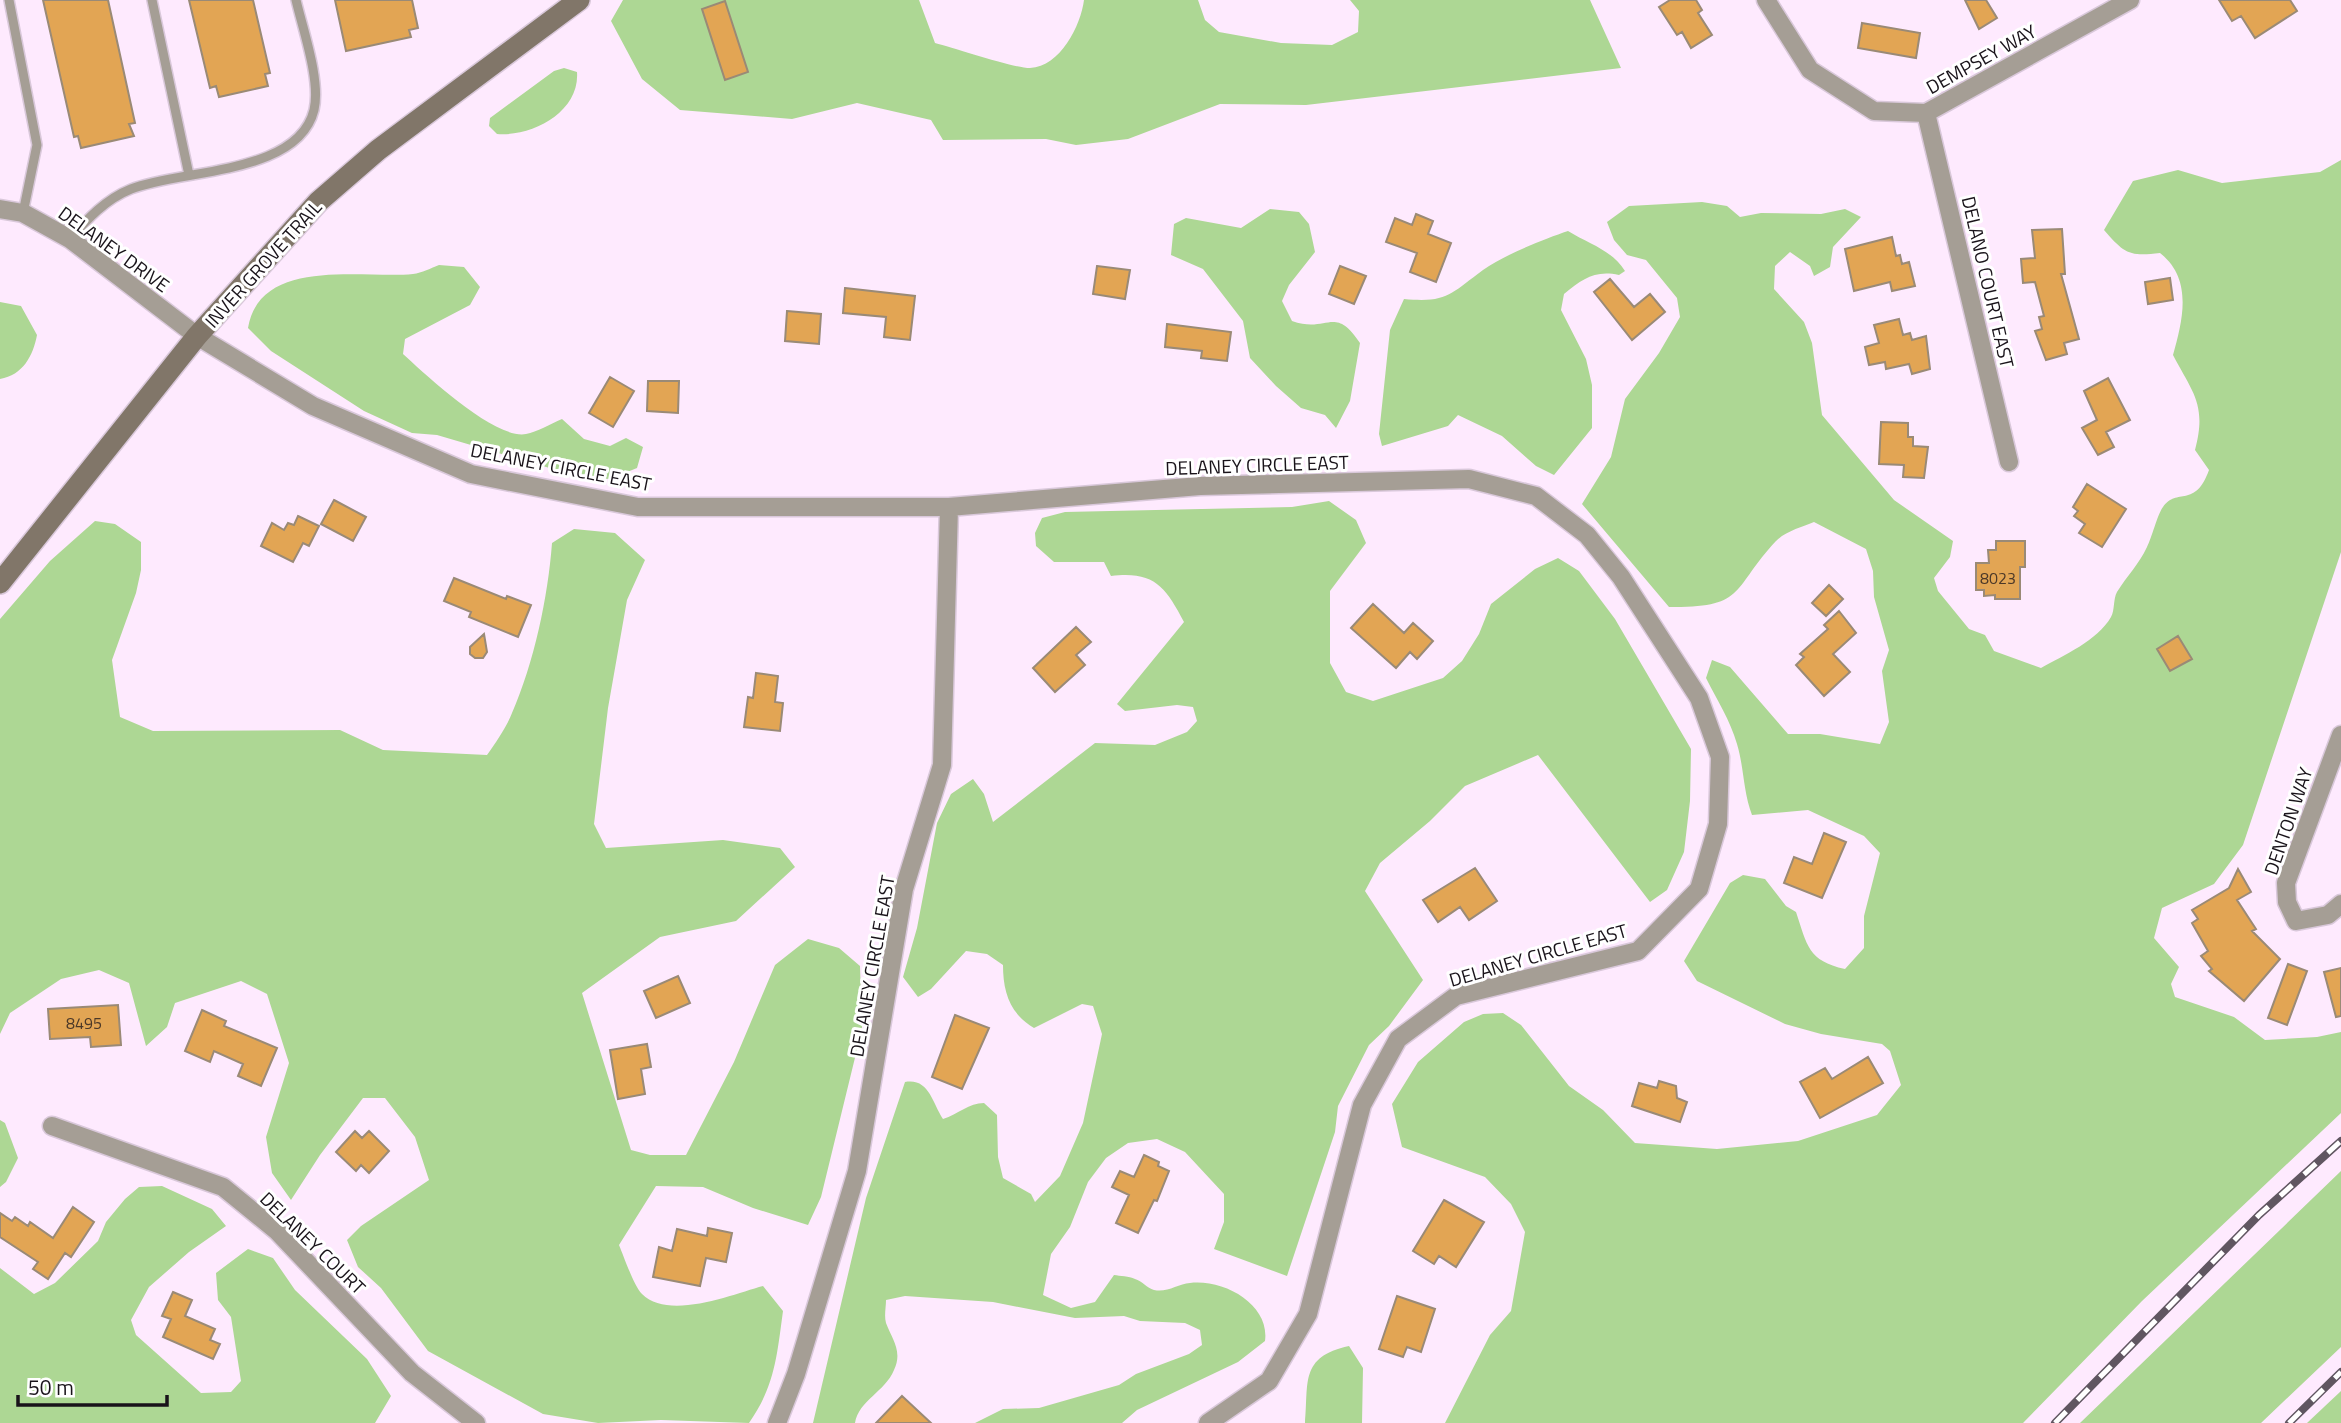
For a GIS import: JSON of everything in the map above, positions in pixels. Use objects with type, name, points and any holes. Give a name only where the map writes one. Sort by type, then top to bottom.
[{"type":"street","name":"INVER GROVE TRAIL","points":[[0,583],[197,337],[318,201],[378,150],[579,0]]},
{"type":"street","points":[[1766,0],[1810,70],[1874,111],[1926,113]]},
{"type":"street","name":"DEMPSEY WAY","points":[[1926,113],[2130,0]]},
{"type":"street","name":"DELANO COURT EAST","points":[[1926,113],[2010,462]]},
{"type":"street","name":"DELANEY DRIVE","points":[[0,209],[23,213],[70,239],[197,337]]},
{"type":"street","name":"DELANEY CIRCLE EAST","points":[[197,337],[313,405],[471,474],[638,507],[949,507],[1200,486],[1469,479],[1536,496],[1587,535],[1621,577],[1699,698],[1720,757],[1718,824],[1699,889],[1638,951],[1456,996],[1398,1039],[1362,1105],[1308,1314],[1269,1381],[1208,1423]]},
{"type":"street","name":"DELANEY CIRCLE EAST","points":[[777,1423],[796,1374],[857,1171],[904,888],[942,765],[949,507]]},
{"type":"street","name":"DENTON WAY","points":[[2341,735],[2286,883],[2287,902],[2296,921],[2328,915],[2341,904]]},
{"type":"street","name":"DELANEY COURT","points":[[52,1126],[223,1187],[277,1231],[412,1373],[476,1423]]},
{"type":"lane","points":[[9,0],[37,145],[23,213]]},
{"type":"lane","points":[[152,0],[189,175]]},
{"type":"lane","points":[[70,239],[92,214],[131,190],[266,160],[296,140],[314,111],[313,78],[296,0]]},
{"type":"green space","points":[[623,0],[919,0],[935,43],[1030,68],[1051,60],[1067,43],[1079,21],[1084,0],[1198,0],[1205,20],[1219,32],[1281,43],[1332,45],[1358,32],[1359,11],[1350,0],[1590,0],[1621,68],[1306,105],[1220,104],[1128,139],[1076,145],[1046,139],[943,140],[931,120],[857,103],[792,119],[680,110],[642,79],[611,21]]},
{"type":"green space","points":[[564,68],[577,72],[576,86],[571,99],[551,119],[525,131],[511,134],[497,134],[489,126],[490,118],[554,71]]},
{"type":"green space","points":[[2341,160],[2341,552],[2243,845],[2214,884],[2162,908],[2154,938],[2179,967],[2171,984],[2175,997],[2234,1017],[2265,1040],[2317,1037],[2341,1032],[2341,1113],[2142,1301],[2023,1423],[1445,1423],[1490,1335],[1511,1311],[1525,1232],[1511,1204],[1485,1177],[1402,1147],[1392,1104],[1418,1062],[1464,1022],[1483,1014],[1503,1013],[1521,1025],[1569,1086],[1603,1110],[1635,1143],[1717,1149],[1798,1141],[1877,1115],[1901,1085],[1890,1051],[1882,1044],[1821,1034],[1785,1024],[1697,981],[1684,961],[1730,883],[1743,875],[1765,879],[1786,906],[1796,912],[1811,950],[1823,961],[1845,969],[1864,948],[1864,916],[1880,853],[1864,836],[1808,810],[1752,815],[1734,735],[1706,678],[1712,660],[1730,667],[1788,734],[1820,734],[1880,744],[1889,722],[1882,671],[1889,650],[1874,597],[1873,571],[1866,549],[1814,522],[1789,532],[1776,541],[1743,583],[1725,599],[1712,604],[1669,607],[1582,504],[1611,457],[1625,399],[1659,353],[1680,317],[1677,298],[1646,260],[1627,255],[1614,240],[1607,222],[1629,206],[1702,202],[1727,206],[1740,217],[1761,213],[1821,214],[1845,209],[1861,217],[1833,247],[1830,267],[1814,276],[1810,266],[1790,252],[1775,266],[1774,289],[1804,322],[1812,343],[1822,415],[1894,500],[1953,541],[1950,557],[1934,578],[1938,591],[1969,629],[1985,635],[1994,651],[2041,668],[2079,647],[2105,626],[2112,614],[2117,592],[2144,553],[2163,507],[2174,498],[2192,494],[2204,482],[2209,470],[2195,450],[2199,422],[2196,400],[2173,355],[2183,300],[2177,275],[2160,253],[2128,252],[2104,230],[2133,181],[2178,170],[2222,183],[2320,172]]},
{"type":"green space","points":[[1270,209],[1299,212],[1309,224],[1315,252],[1289,285],[1282,301],[1292,321],[1304,324],[1337,322],[1351,331],[1360,343],[1350,401],[1336,428],[1325,415],[1301,408],[1276,386],[1250,358],[1243,321],[1203,269],[1171,255],[1174,224],[1186,218],[1241,228]]},
{"type":"green space","points":[[1568,231],[1607,253],[1625,271],[1619,275],[1589,277],[1564,294],[1561,310],[1586,359],[1592,385],[1592,428],[1554,475],[1536,466],[1502,436],[1458,415],[1448,426],[1382,446],[1379,434],[1390,330],[1404,299],[1430,300],[1448,295],[1502,259]]},
{"type":"green space","points":[[439,265],[464,267],[480,287],[470,305],[405,339],[403,354],[461,404],[497,427],[526,434],[562,419],[584,439],[610,446],[626,438],[643,447],[637,468],[610,479],[580,477],[437,435],[412,433],[364,411],[271,351],[248,328],[256,305],[272,290],[292,281],[342,274],[413,274]]},
{"type":"green space","points":[[0,302],[21,306],[37,335],[33,350],[21,369],[0,379]]},
{"type":"green space","points":[[1329,501],[1356,520],[1366,543],[1330,591],[1330,663],[1346,692],[1373,701],[1443,678],[1462,661],[1479,634],[1491,604],[1535,569],[1558,558],[1579,571],[1615,619],[1691,749],[1690,801],[1684,852],[1667,890],[1650,902],[1538,755],[1465,786],[1430,821],[1380,863],[1365,891],[1423,980],[1389,1026],[1369,1045],[1338,1106],[1335,1132],[1287,1276],[1214,1249],[1224,1222],[1224,1194],[1185,1152],[1157,1139],[1128,1143],[1106,1158],[1088,1182],[1070,1227],[1051,1254],[1043,1295],[1071,1308],[1095,1302],[1114,1275],[1133,1278],[1159,1291],[1186,1284],[1217,1285],[1242,1297],[1253,1306],[1265,1328],[1265,1341],[1238,1362],[1137,1410],[1122,1423],[975,1423],[1003,1409],[1039,1408],[1119,1385],[1136,1374],[1189,1354],[1202,1345],[1200,1330],[1185,1323],[1140,1321],[1124,1316],[1075,1318],[993,1302],[905,1296],[886,1300],[885,1320],[896,1345],[897,1357],[890,1378],[862,1408],[855,1423],[813,1423],[866,1198],[905,1082],[925,1087],[943,1119],[973,1105],[984,1103],[997,1115],[998,1157],[1003,1178],[1031,1194],[1035,1202],[1060,1176],[1083,1123],[1102,1034],[1093,1006],[1082,1004],[1034,1028],[1019,1016],[1009,1001],[1004,984],[1003,965],[987,954],[966,951],[931,989],[918,997],[903,977],[917,928],[937,823],[951,794],[973,779],[984,794],[993,822],[1095,743],[1155,745],[1187,732],[1197,721],[1193,707],[1177,705],[1125,711],[1117,704],[1184,622],[1171,599],[1164,590],[1148,579],[1126,575],[1111,576],[1104,562],[1054,562],[1036,546],[1035,533],[1042,518],[1065,512],[1292,507]]},
{"type":"green space","points":[[95,521],[115,524],[141,542],[141,570],[136,593],[112,660],[120,717],[153,731],[340,730],[383,750],[487,755],[510,719],[527,673],[543,607],[552,543],[574,529],[615,533],[645,560],[627,600],[608,708],[594,824],[606,848],[723,840],[780,848],[795,867],[736,921],[660,937],[582,993],[631,1150],[650,1155],[686,1155],[734,1062],[775,965],[808,939],[839,948],[860,966],[862,1029],[821,1197],[808,1225],[753,1208],[703,1187],[656,1186],[619,1245],[639,1290],[654,1302],[668,1305],[701,1303],[763,1286],[783,1311],[770,1383],[749,1423],[661,1420],[598,1423],[543,1414],[428,1351],[381,1288],[358,1267],[347,1240],[361,1226],[429,1180],[415,1137],[385,1098],[363,1098],[320,1155],[291,1200],[272,1173],[266,1137],[289,1063],[267,994],[241,981],[175,1003],[167,1027],[146,1046],[129,983],[99,970],[61,979],[10,1013],[0,1034],[0,619],[50,561]]},
{"type":"green space","points":[[0,1120],[5,1123],[18,1158],[6,1182],[0,1187]]},
{"type":"green space","points":[[2341,1171],[2341,1347],[2261,1423],[2080,1423]]},
{"type":"green space","points":[[162,1186],[212,1209],[226,1226],[189,1252],[149,1287],[131,1320],[136,1335],[201,1393],[231,1392],[241,1381],[231,1317],[218,1300],[216,1273],[248,1249],[273,1258],[295,1290],[367,1359],[391,1396],[375,1423],[0,1423],[0,1268],[34,1294],[55,1283],[98,1241],[106,1222],[139,1187]]},
{"type":"green space","points":[[1349,1346],[1363,1368],[1362,1423],[1305,1423],[1307,1384],[1314,1365],[1333,1351]]},
{"type":"green space","points":[[2341,1391],[2341,1423],[2307,1423]]},
{"type":"building","points":[[43,0],[108,0],[135,123],[129,124],[134,136],[81,148],[78,136],[74,137]]},
{"type":"building","points":[[189,0],[253,0],[270,73],[265,74],[268,86],[219,97],[216,86],[210,88]]},
{"type":"building","points":[[335,0],[412,0],[418,28],[409,30],[411,37],[346,51]]},
{"type":"building","points":[[1670,0],[1696,0],[1702,10],[1698,13],[1712,35],[1691,48],[1682,32],[1677,35],[1659,7]]},
{"type":"building","points":[[1965,0],[1986,0],[1997,18],[1979,29]]},
{"type":"building","points":[[2219,0],[2290,0],[2297,11],[2255,38],[2241,16],[2232,21]]},
{"type":"building","points":[[725,1],[748,72],[725,80],[702,9]]},
{"type":"building","points":[[1862,23],[1920,33],[1916,58],[1858,48]]},
{"type":"building","points":[[1416,214],[1433,221],[1428,234],[1451,243],[1436,282],[1410,272],[1417,253],[1386,242],[1395,218],[1412,225]]},
{"type":"building","points":[[2062,229],[2065,274],[2061,274],[2079,339],[2064,343],[2067,354],[2046,360],[2035,331],[2042,329],[2039,317],[2044,316],[2035,282],[2023,283],[2021,259],[2035,258],[2032,230]]},
{"type":"building","points":[[1892,237],[1896,256],[1900,255],[1902,264],[1909,262],[1915,286],[1892,291],[1890,282],[1854,291],[1845,249]]},
{"type":"building","points":[[1097,266],[1130,270],[1125,299],[1093,294]]},
{"type":"building","points":[[1340,266],[1366,276],[1354,304],[1329,294]]},
{"type":"building","points":[[2170,278],[2173,300],[2148,304],[2145,282]]},
{"type":"building","points":[[1610,279],[1634,307],[1650,294],[1665,312],[1632,340],[1594,292]]},
{"type":"building","points":[[845,288],[915,296],[910,340],[884,337],[886,317],[843,313]]},
{"type":"building","points":[[787,311],[821,314],[819,344],[785,341]]},
{"type":"building","points":[[1899,319],[1903,335],[1910,333],[1912,340],[1926,336],[1930,369],[1912,374],[1909,364],[1886,369],[1885,362],[1869,365],[1865,347],[1879,343],[1874,325]]},
{"type":"building","points":[[1167,324],[1231,332],[1227,361],[1201,358],[1202,351],[1165,347]]},
{"type":"building","points":[[610,377],[634,391],[613,427],[589,413]]},
{"type":"building","points":[[2108,378],[2130,420],[2106,432],[2114,447],[2098,455],[2082,428],[2097,420],[2084,391]]},
{"type":"building","points":[[648,381],[679,381],[678,413],[647,411]]},
{"type":"building","points":[[1881,422],[1908,423],[1908,437],[1913,437],[1913,446],[1928,447],[1924,478],[1903,477],[1904,465],[1879,464]]},
{"type":"building","points":[[2087,484],[2126,509],[2102,547],[2079,533],[2085,524],[2074,516],[2078,511],[2073,507]]},
{"type":"building","points":[[334,500],[366,517],[353,541],[321,524]]},
{"type":"building","points":[[298,516],[319,526],[309,546],[303,543],[293,562],[261,546],[272,523],[284,530],[288,523],[294,525]]},
{"type":"building","points":[[1996,541],[2025,541],[2025,567],[2020,567],[2020,599],[1995,599],[1995,595],[1984,596],[1984,590],[1976,590],[1976,563],[1989,563],[1988,550],[1996,550]]},
{"type":"building","points":[[454,578],[506,599],[507,596],[531,605],[518,637],[469,617],[471,612],[444,601]]},
{"type":"building","points":[[1829,585],[1843,599],[1826,616],[1812,603]]},
{"type":"building","points":[[1373,604],[1404,633],[1413,623],[1433,641],[1417,659],[1410,652],[1396,668],[1351,628]]},
{"type":"building","points":[[1839,611],[1856,633],[1833,654],[1850,672],[1824,696],[1796,665],[1804,657],[1800,654],[1828,629],[1824,625]]},
{"type":"building","points":[[1076,627],[1091,642],[1076,655],[1085,665],[1055,692],[1033,668]]},
{"type":"building","points":[[484,634],[487,652],[483,658],[475,658],[470,654],[470,647]]},
{"type":"building","points":[[2178,636],[2192,659],[2170,671],[2157,649]]},
{"type":"building","points":[[756,673],[778,676],[775,702],[783,703],[780,731],[744,727],[748,697],[753,698]]},
{"type":"building","points":[[1824,833],[1846,842],[1822,898],[1784,883],[1794,857],[1812,864]]},
{"type":"building","points":[[1475,868],[1497,901],[1469,920],[1460,907],[1438,922],[1423,900]]},
{"type":"building","points":[[2238,869],[2251,892],[2237,900],[2256,929],[2252,931],[2280,959],[2244,1001],[2209,971],[2212,969],[2201,956],[2208,951],[2192,923],[2198,919],[2192,910],[2229,888]]},
{"type":"building","points":[[2288,964],[2307,971],[2287,1025],[2268,1018]]},
{"type":"building","points":[[2341,968],[2341,1016],[2336,1017],[2324,972]]},
{"type":"building","points":[[678,976],[690,1003],[656,1018],[644,991]]},
{"type":"building","points":[[118,1005],[121,1045],[91,1047],[90,1037],[50,1039],[48,1009]]},
{"type":"building","points":[[202,1010],[226,1021],[224,1026],[277,1048],[261,1086],[238,1076],[243,1064],[214,1051],[210,1062],[185,1051]]},
{"type":"building","points":[[955,1015],[989,1028],[962,1089],[932,1077]]},
{"type":"building","points":[[647,1044],[651,1067],[641,1069],[645,1094],[618,1099],[610,1050]]},
{"type":"building","points":[[1868,1057],[1883,1083],[1820,1118],[1800,1082],[1825,1068],[1832,1079]]},
{"type":"building","points":[[1659,1081],[1676,1086],[1677,1098],[1687,1102],[1680,1122],[1632,1106],[1639,1083],[1657,1088]]},
{"type":"building","points":[[355,1131],[362,1138],[369,1131],[389,1151],[369,1173],[361,1165],[356,1171],[336,1152]]},
{"type":"building","points":[[1144,1155],[1159,1162],[1158,1166],[1169,1171],[1157,1201],[1154,1200],[1138,1233],[1116,1223],[1129,1195],[1112,1187],[1120,1171],[1134,1177]]},
{"type":"building","points":[[1444,1200],[1484,1222],[1456,1267],[1439,1256],[1434,1264],[1413,1251]]},
{"type":"building","points":[[73,1207],[94,1222],[71,1257],[65,1253],[48,1279],[33,1269],[38,1262],[0,1237],[0,1213],[12,1221],[15,1217],[28,1226],[30,1222],[53,1238]]},
{"type":"building","points":[[708,1228],[732,1233],[726,1262],[706,1258],[700,1286],[653,1277],[659,1247],[672,1251],[677,1229],[707,1236]]},
{"type":"building","points":[[173,1292],[192,1300],[185,1316],[215,1329],[210,1340],[220,1344],[213,1359],[163,1337],[171,1319],[162,1316]]},
{"type":"building","points":[[1397,1296],[1435,1309],[1421,1352],[1407,1347],[1403,1357],[1379,1349]]},
{"type":"building","points":[[902,1396],[931,1423],[876,1423]]},
{"type":"railway","points":[[2055,1423],[2259,1215],[2341,1141]]},
{"type":"railway","points":[[2289,1423],[2341,1372]]}]
